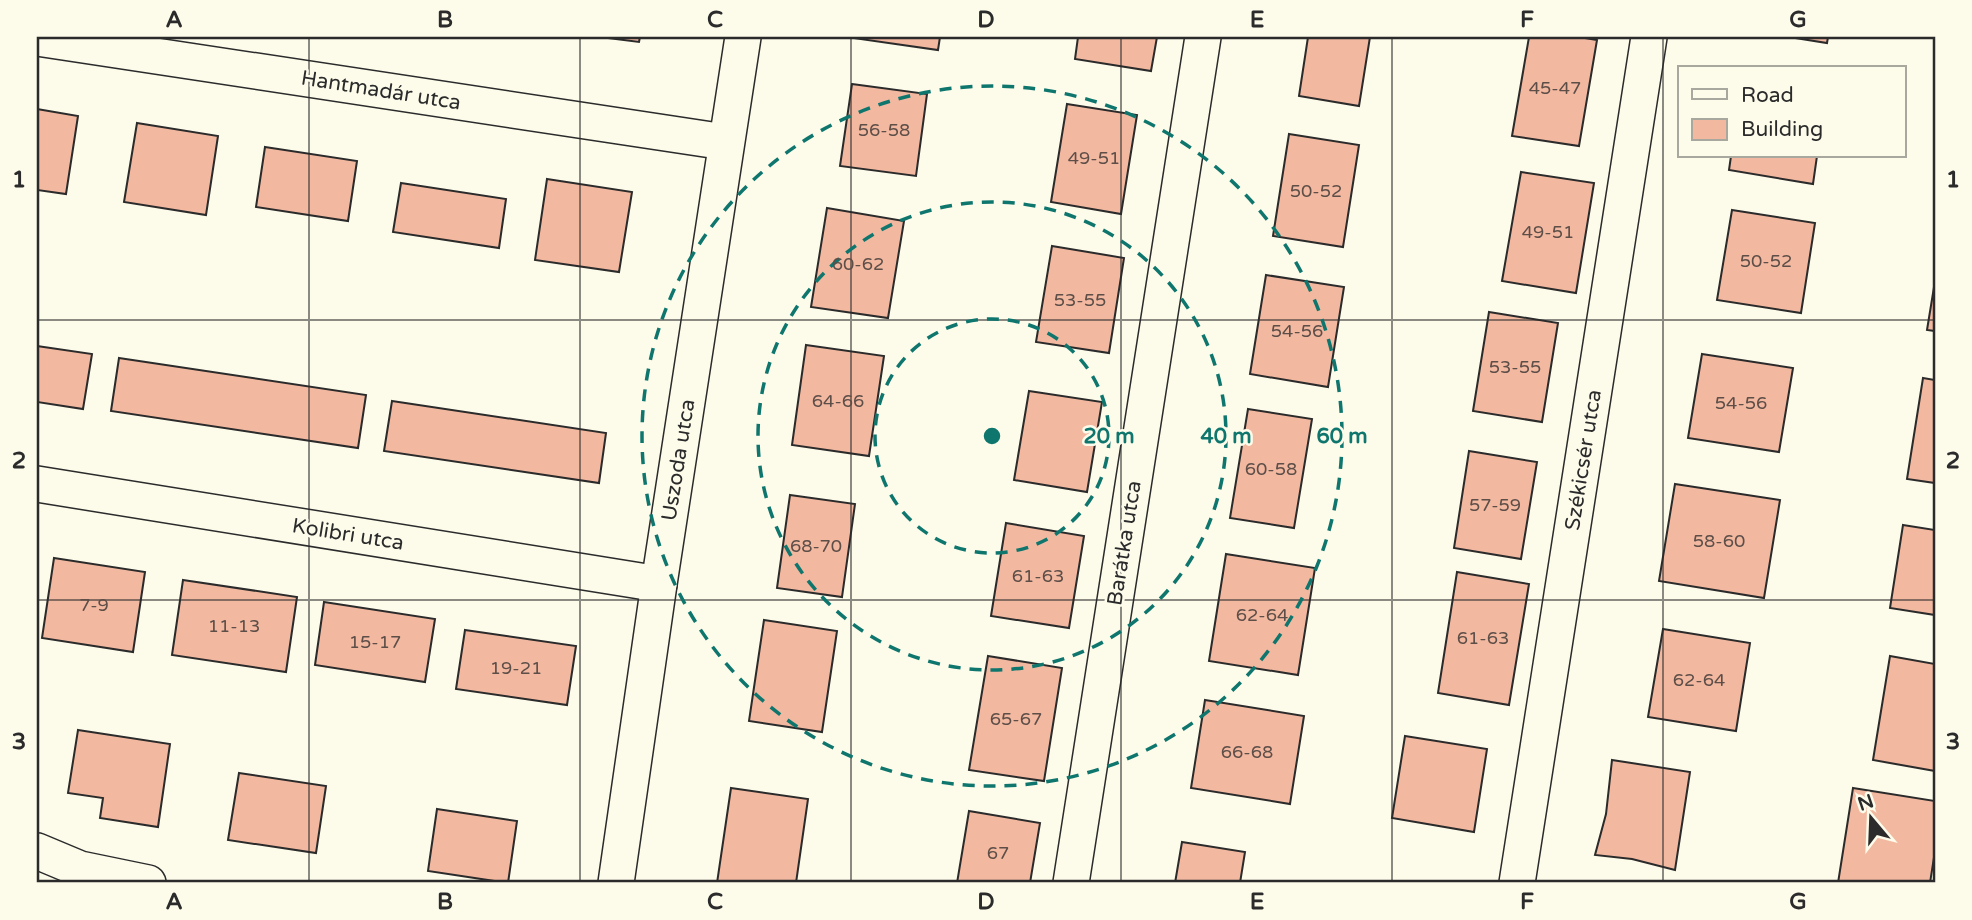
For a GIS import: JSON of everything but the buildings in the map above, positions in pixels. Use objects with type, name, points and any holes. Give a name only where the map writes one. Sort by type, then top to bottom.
[{"type":"street","name":"Uszoda utca","points":[[616,883],[725,142],[743,37]]},
{"type":"street","name":"Barátka utca","points":[[1071,883],[1203,37]]},
{"type":"street","name":"Székicsér utca","points":[[1517,883],[1649,37]]},
{"type":"street","name":"Hantmadár utca","points":[[37,38],[725,142]]},
{"type":"street","name":"Kolibri utca","points":[[37,484],[659,584]]},
{"type":"street","points":[[37,851],[80,869],[148,883]]}]
